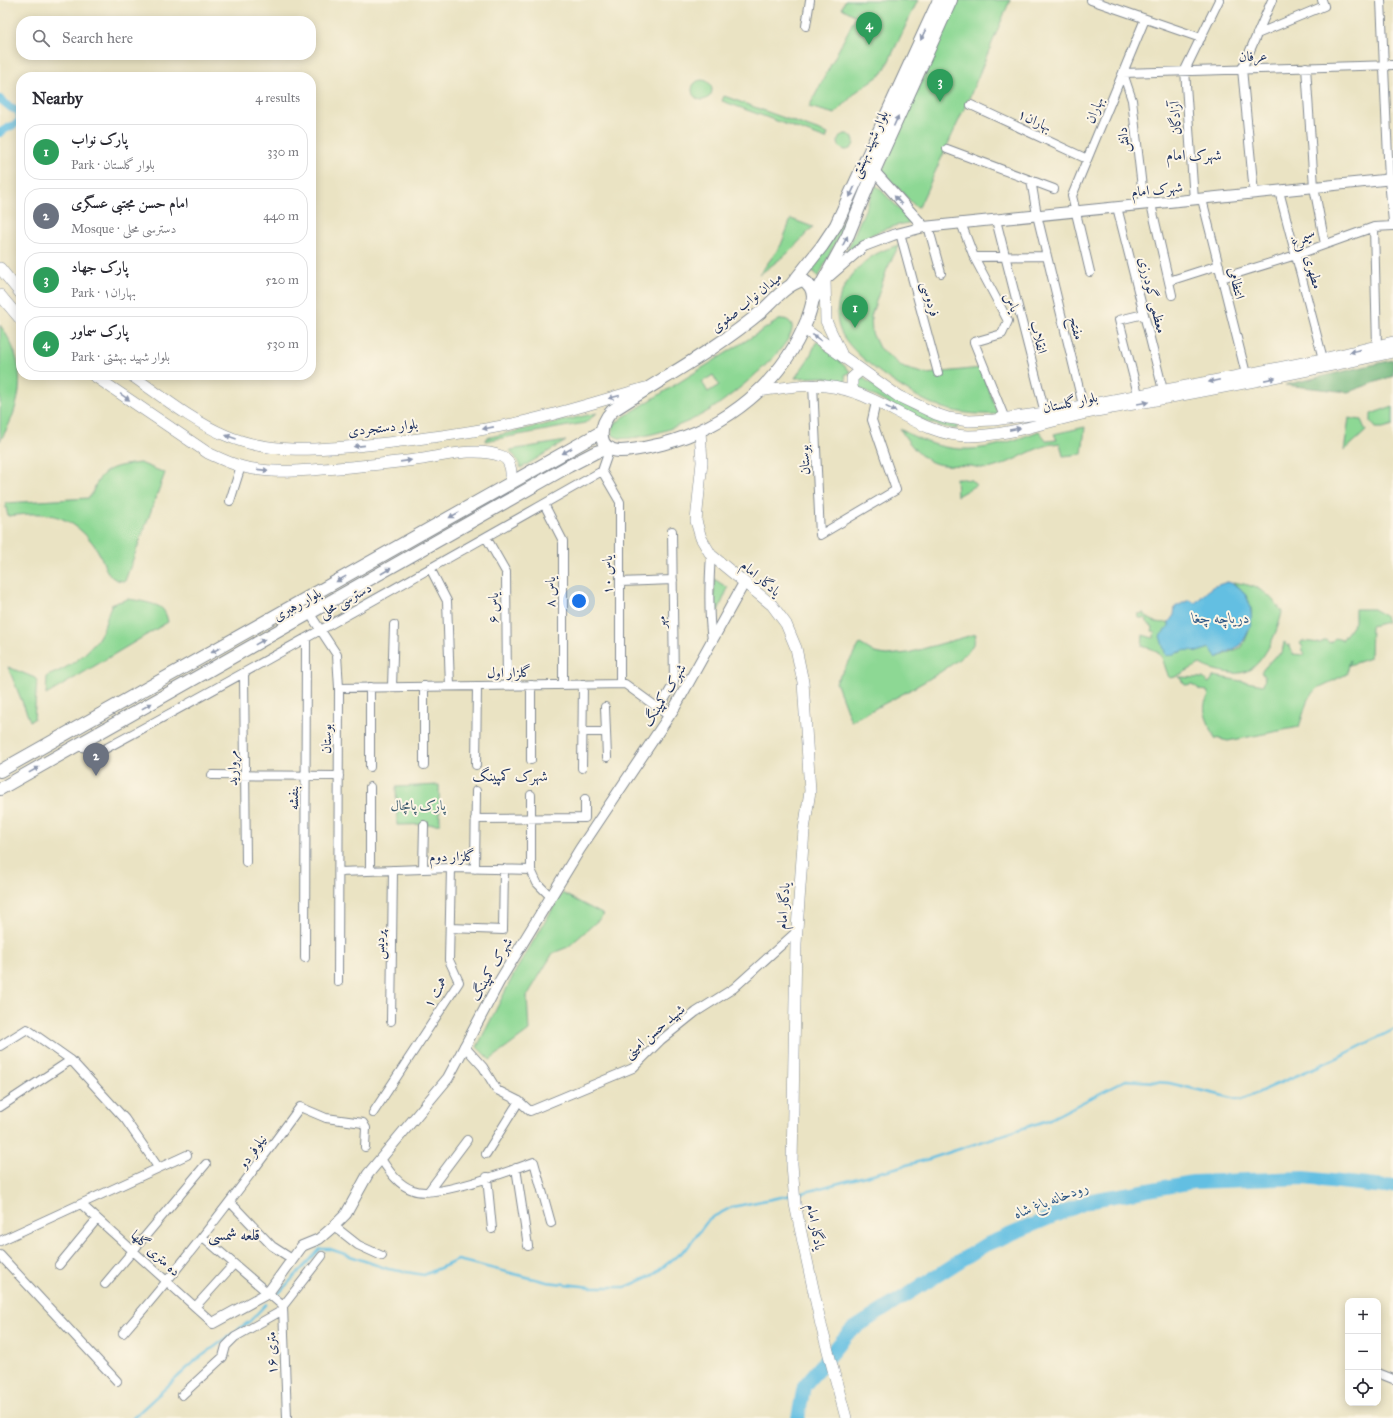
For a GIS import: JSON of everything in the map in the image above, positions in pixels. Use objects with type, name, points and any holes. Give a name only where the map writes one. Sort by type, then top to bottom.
[{"type":"main road","name":"بلوار شهید بهشتی","points":[[792,284],[836,226],[939,0]]},
{"type":"main road","name":"بلوار شهید بهشتی","points":[[813,300],[848,235],[874,171],[951,0]]},
{"type":"main road","points":[[0,268],[16,288]]},
{"type":"main road","name":"میدان نواب صفوی","points":[[601,432],[606,417],[612,411],[707,352],[760,313],[792,284],[803,280],[810,284],[813,291],[813,300]]},
{"type":"main road","points":[[825,280],[826,321],[833,340],[844,357]]},
{"type":"main road","points":[[0,295],[16,314]]},
{"type":"main road","points":[[601,432],[603,442],[610,448],[620,451],[636,450],[676,440],[700,431],[724,419],[759,391],[782,366],[792,351],[803,328],[813,300]]},
{"type":"main road","name":"بلوار گلستان","points":[[803,328],[898,396],[914,405],[936,414],[956,419],[979,421],[1045,413],[1323,359],[1393,342]]},
{"type":"main road","name":"بلوار گلستان","points":[[759,391],[813,384],[854,392],[930,428],[968,436],[992,434],[1090,412],[1276,378],[1393,352]]},
{"type":"main road","points":[[854,392],[852,387],[852,378],[861,370]]},
{"type":"main road","points":[[100,380],[208,453],[252,469],[280,472],[374,466],[467,452],[502,456],[508,462],[512,476],[510,484]]},
{"type":"main road","name":"بلوار دستجردی","points":[[138,380],[205,425],[225,435],[268,448],[290,449],[350,447],[479,430],[527,421],[652,386]]},
{"type":"main road","points":[[954,434],[959,432],[962,427],[956,419]]},
{"type":"main road","name":"یادگار امام","points":[[700,431],[702,462],[696,521],[701,538],[711,555],[772,605],[786,624],[796,648],[803,682],[810,791],[804,830],[796,932],[793,1022],[792,1164],[794,1194],[821,1325],[846,1418]]},
{"type":"main road","name":"بلوار رهبری","points":[[0,771],[601,432]]},
{"type":"main road","name":"بلوار رهبری","points":[[0,789],[569,466],[596,452],[610,448]]},
{"type":"street","points":[[806,26],[810,0]]},
{"type":"street","points":[[1091,0],[1201,38]]},
{"type":"street","points":[[1185,70],[1218,0]]},
{"type":"street","points":[[1254,194],[1242,69],[1272,0]]},
{"type":"street","points":[[1257,34],[1324,6],[1322,0]]},
{"type":"street","points":[[1381,0],[1393,222]]},
{"type":"street","name":"بهاران","points":[[1090,272],[1072,196],[1145,19]]},
{"type":"street","name":"عرفان","points":[[1123,73],[1393,65]]},
{"type":"street","points":[[1306,67],[1314,188],[1325,244]]},
{"type":"street","name":"آزادگان","points":[[1185,70],[1198,199]]},
{"type":"street","name":"دانش","points":[[1123,73],[1132,100],[1147,204],[1172,295]]},
{"type":"street","name":"بهاران۱","points":[[971,105],[1087,160]]},
{"type":"street","points":[[947,149],[1054,189]]},
{"type":"street","points":[[874,171],[926,227],[941,273]]},
{"type":"street","name":"مفتح","points":[[1031,180],[1046,256],[1083,405]]},
{"type":"street","name":"شهرک امام","points":[[825,280],[864,246],[900,233],[926,227],[1391,180]]},
{"type":"street","name":"مطهری","points":[[1279,191],[1323,359]]},
{"type":"street","name":"انتظامی","points":[[1198,199],[1219,265],[1246,374]]},
{"type":"street","name":"معظمی گودرزی","points":[[1117,207],[1164,390]]},
{"type":"street","name":"انقلاب","points":[[996,220],[1045,413]]},
{"type":"street","name":"یاس","points":[[961,223],[974,257],[1008,321],[1002,334],[974,342],[1005,419]]},
{"type":"street","points":[[1374,226],[1377,346]]},
{"type":"street","name":"سیمرغ","points":[[1222,278],[1296,255],[1374,226],[1393,226]]},
{"type":"street","name":"فردوسی","points":[[900,233],[938,373]]},
{"type":"street","points":[[974,257],[1046,256]]},
{"type":"street","points":[[1169,281],[1219,265]]},
{"type":"street","points":[[1138,394],[1119,320],[1144,314]]},
{"type":"street","name":"بوستان","points":[[813,384],[820,535],[896,490],[872,420],[876,402]]},
{"type":"street","points":[[602,471],[610,448]]},
{"type":"street","points":[[230,501],[241,466]]},
{"type":"street","name":"دسترسی محلی","points":[[77,746],[101,751],[244,674],[320,629],[602,471]]},
{"type":"street","name":"یاس ۱۰","points":[[602,471],[620,502],[620,684]]},
{"type":"street","name":"یاس ۸","points":[[544,504],[563,541],[563,684]]},
{"type":"street","name":"مهر","points":[[658,709],[674,683],[672,531]]},
{"type":"street","name":"یاس ۶","points":[[486,536],[506,572],[507,685]]},
{"type":"street","points":[[711,555],[709,587],[712,640]]},
{"type":"street","points":[[430,568],[447,601],[450,686]]},
{"type":"street","points":[[620,582],[673,580]]},
{"type":"street","name":"شهرک کمپینگ","points":[[214,1323],[268,1293],[302,1246],[319,1239],[346,1214],[368,1174],[448,1078],[499,982],[580,849],[669,716],[744,583]]},
{"type":"street","name":"بوستان","points":[[310,614],[337,655],[339,688],[338,982]]},
{"type":"street","points":[[392,687],[394,625]]},
{"type":"street","name":"بنفشه","points":[[305,958],[306,638]]},
{"type":"street","name":"مروارید","points":[[244,674],[246,862]]},
{"type":"street","points":[[582,768],[583,684]]},
{"type":"street","name":"گلزار اول","points":[[339,688],[625,684],[669,716]]},
{"type":"street","points":[[531,685],[531,760]]},
{"type":"street","points":[[424,686],[424,765]]},
{"type":"street","points":[[476,764],[477,686]]},
{"type":"street","points":[[370,687],[370,766]]},
{"type":"street","points":[[605,707],[606,757]]},
{"type":"street","points":[[583,732],[606,732]]},
{"type":"street","points":[[212,775],[339,776]]},
{"type":"street","points":[[370,787],[370,871]]},
{"type":"street","points":[[475,869],[476,791]]},
{"type":"street","points":[[531,795],[530,870],[537,883],[551,896]]},
{"type":"street","points":[[476,819],[585,818],[585,799]]},
{"type":"street","points":[[423,869],[424,824]]},
{"type":"street","name":"گلزار دوم","points":[[339,872],[451,868],[530,870]]},
{"type":"street","name":"همت ۱","points":[[374,1113],[459,982],[449,960],[451,868]]},
{"type":"street","points":[[450,928],[503,930],[504,869]]},
{"type":"street","name":"پردیس","points":[[391,1021],[393,870]]},
{"type":"street","name":"شهید حسن امینی","points":[[464,1046],[483,1067],[498,1090],[519,1101],[530,1111],[633,1068],[661,1040],[696,1012],[734,988],[796,932]]},
{"type":"street","points":[[0,1046],[28,1028],[71,1060],[125,1119],[158,1167]]},
{"type":"street","points":[[0,1107],[71,1060]]},
{"type":"street","points":[[486,1154],[519,1101]]},
{"type":"street","name":"نیلوفر دو","points":[[123,1333],[203,1238],[300,1106],[326,1118],[363,1123],[366,1128],[365,1147]]},
{"type":"street","points":[[428,1192],[467,1140]]},
{"type":"street","points":[[0,1240],[187,1154]]},
{"type":"street","points":[[381,1158],[400,1183],[414,1191],[428,1192],[487,1177],[534,1162],[551,1223]]},
{"type":"street","points":[[105,1284],[206,1164]]},
{"type":"street","points":[[516,1168],[528,1246]]},
{"type":"street","points":[[487,1177],[492,1229]]},
{"type":"street","points":[[230,1202],[272,1246],[292,1259]]},
{"type":"street","name":"ده متری گلها","points":[[81,1204],[214,1323]]},
{"type":"street","points":[[59,1265],[97,1219]]},
{"type":"street","points":[[334,1226],[358,1245],[382,1256]]},
{"type":"street","points":[[203,1238],[268,1293],[283,1308]]},
{"type":"street","points":[[0,1256],[117,1381]]},
{"type":"street","points":[[182,1395],[222,1358],[226,1346],[235,1337],[283,1308],[322,1256]]},
{"type":"street","points":[[196,1306],[234,1264]]},
{"type":"street","name":"۱۶ متری","points":[[283,1308],[287,1418]]},
{"type":"street","points":[[1381,1374],[1393,1379]]},
{"type":"green space","points":[[845,0],[918,0],[883,73],[856,92],[835,114],[809,107],[856,16],[842,8]]},
{"type":"green space","points":[[958,0],[1010,0],[970,96],[919,207],[915,206],[882,171]]},
{"type":"green space","points":[[698,80],[706,80],[712,86],[712,94],[706,100],[698,100],[692,94],[692,86]]},
{"type":"green space","points":[[724,96],[828,134],[826,139],[722,101]]},
{"type":"green space","points":[[846,134],[852,136],[854,142],[852,148],[846,150],[840,148],[838,142],[840,136]]},
{"type":"green space","points":[[876,185],[912,222],[876,233],[860,242],[845,255]]},
{"type":"green space","points":[[860,193],[818,278],[815,272],[809,271],[826,248]]},
{"type":"green space","points":[[791,219],[813,227],[788,253],[759,275],[781,245]]},
{"type":"green space","points":[[899,245],[887,269],[871,316],[872,333],[879,348],[904,368],[926,374],[980,368],[998,414],[958,412],[942,408],[924,400],[896,384],[868,363],[855,351],[840,330],[837,311],[839,299],[848,281],[864,262],[876,254]]},
{"type":"green space","points":[[784,319],[792,325],[790,336],[780,350],[765,366],[718,405],[693,419],[657,433],[624,438],[618,438],[612,434],[614,425],[622,418],[779,320]],"holes":[[[713,375],[719,385],[708,392],[702,382]]]},
{"type":"green space","points":[[0,325],[9,339],[15,354],[16,380],[20,380],[20,383],[14,412],[0,441]]},
{"type":"green space","points":[[817,341],[851,372],[845,375],[846,382],[823,377],[795,378],[809,358]]},
{"type":"green space","points":[[1393,360],[1393,376],[1348,392],[1285,385]]},
{"type":"green space","points":[[862,377],[885,393],[907,405],[957,424],[957,429],[944,427],[918,418],[857,387],[857,381]]},
{"type":"green space","points":[[1393,406],[1393,425],[1383,428],[1376,428],[1371,422],[1371,414]]},
{"type":"green space","points":[[597,413],[585,423],[485,441],[486,438]]},
{"type":"green space","points":[[1349,418],[1361,420],[1366,431],[1344,451]]},
{"type":"green space","points":[[1085,427],[1082,454],[1063,456],[1060,443],[1051,444],[1009,462],[987,469],[968,466],[943,465],[929,461],[913,447],[900,429],[919,439],[936,445],[969,449],[985,448],[1002,444],[1039,431],[1047,441],[1057,440],[1054,434]]},
{"type":"green space","points":[[566,441],[521,468],[510,450]]},
{"type":"green space","points":[[140,463],[165,473],[125,581],[110,576],[99,553],[88,538],[79,529],[63,519],[56,516],[43,514],[8,516],[5,503],[89,498],[101,476],[106,472],[116,467]]},
{"type":"green space","points":[[956,478],[971,480],[976,485],[957,496]]},
{"type":"green space","points":[[714,579],[728,588],[714,620]]},
{"type":"green space","points":[[1233,582],[1249,585],[1267,594],[1282,612],[1277,629],[1263,656],[1251,669],[1241,673],[1219,671],[1200,664],[1175,677],[1169,678],[1162,658],[1157,651],[1142,646],[1143,635],[1153,638],[1155,632],[1152,631],[1153,627],[1146,622],[1145,618],[1139,618],[1138,614],[1144,613],[1155,622],[1169,622],[1178,653],[1188,650],[1197,652],[1211,647],[1217,658],[1242,647],[1251,620],[1250,604],[1241,589]]},
{"type":"green space","points":[[128,599],[149,603],[162,608],[168,622],[46,695],[47,676],[56,673],[73,663],[88,651],[100,635],[112,604]]},
{"type":"green space","points":[[1355,609],[1373,609],[1385,616],[1387,622],[1371,626],[1370,658],[1349,665],[1350,660],[1347,674],[1318,688],[1308,699],[1299,727],[1228,741],[1215,738],[1206,717],[1205,706],[1209,696],[1207,691],[1200,690],[1193,684],[1185,685],[1179,677],[1203,678],[1209,683],[1214,676],[1263,685],[1265,678],[1261,672],[1274,657],[1282,653],[1284,642],[1290,646],[1292,654],[1304,655],[1302,645],[1300,644],[1302,641],[1320,643],[1326,640],[1330,643],[1335,638],[1342,640],[1355,622]]},
{"type":"green space","points":[[976,634],[972,646],[964,655],[951,665],[897,697],[851,721],[836,682],[860,644],[875,653],[886,655],[908,653]]},
{"type":"green space","points":[[8,667],[35,678],[37,681],[34,719],[30,721]]},
{"type":"green space","name":"پارک پامچال","points":[[439,785],[440,824],[397,825],[396,787]]},
{"type":"green space","points":[[562,893],[604,915],[568,947],[553,953],[527,996],[529,1031],[490,1060],[477,1047],[515,972]]},
{"type":"water","name":"دریاچه چغا","points":[[1227,582],[1239,587],[1243,591],[1251,609],[1250,625],[1241,645],[1217,658],[1210,648],[1197,652],[1189,650],[1166,656],[1160,636],[1169,626],[1169,622],[1174,615],[1175,607],[1189,600],[1195,603],[1212,587]]},
{"type":"waterway","points":[[0,99],[11,108],[16,110]]},
{"type":"waterway","points":[[0,133],[16,124]]},
{"type":"waterway","points":[[798,1194],[929,1159],[1048,1120],[1126,1080],[1169,1083],[1241,1100],[1339,1057],[1393,1030]]},
{"type":"waterway","name":"رودخانه باغ شاه","points":[[798,1418],[804,1386],[850,1331],[985,1245],[1092,1200],[1193,1182],[1304,1178],[1385,1187],[1393,1185]]},
{"type":"waterway","points":[[279,1293],[320,1249],[330,1249],[388,1269],[424,1275],[458,1260],[547,1282],[591,1287],[626,1287],[653,1275],[688,1247],[709,1219],[732,1207],[791,1195]]},
{"type":"waterway","points":[[133,1418],[195,1361],[250,1321],[266,1304]]},
{"type":"place","name":"پارک سماور","points":[[869,45]]},
{"type":"place","name":"پارک جهاد","points":[[940,102]]},
{"type":"place","name":"پارک نواب","points":[[855,328]]},
{"type":"place","name":"امام حسن مجتبی عسگری","points":[[96,776]]},
{"type":"district","name":"شهرک امام","points":[[1194,155]]},
{"type":"district","name":"شهرک کمپینگ","points":[[510,776]]},
{"type":"district","name":"قلعه شمسی","points":[[234,1234]]}]
